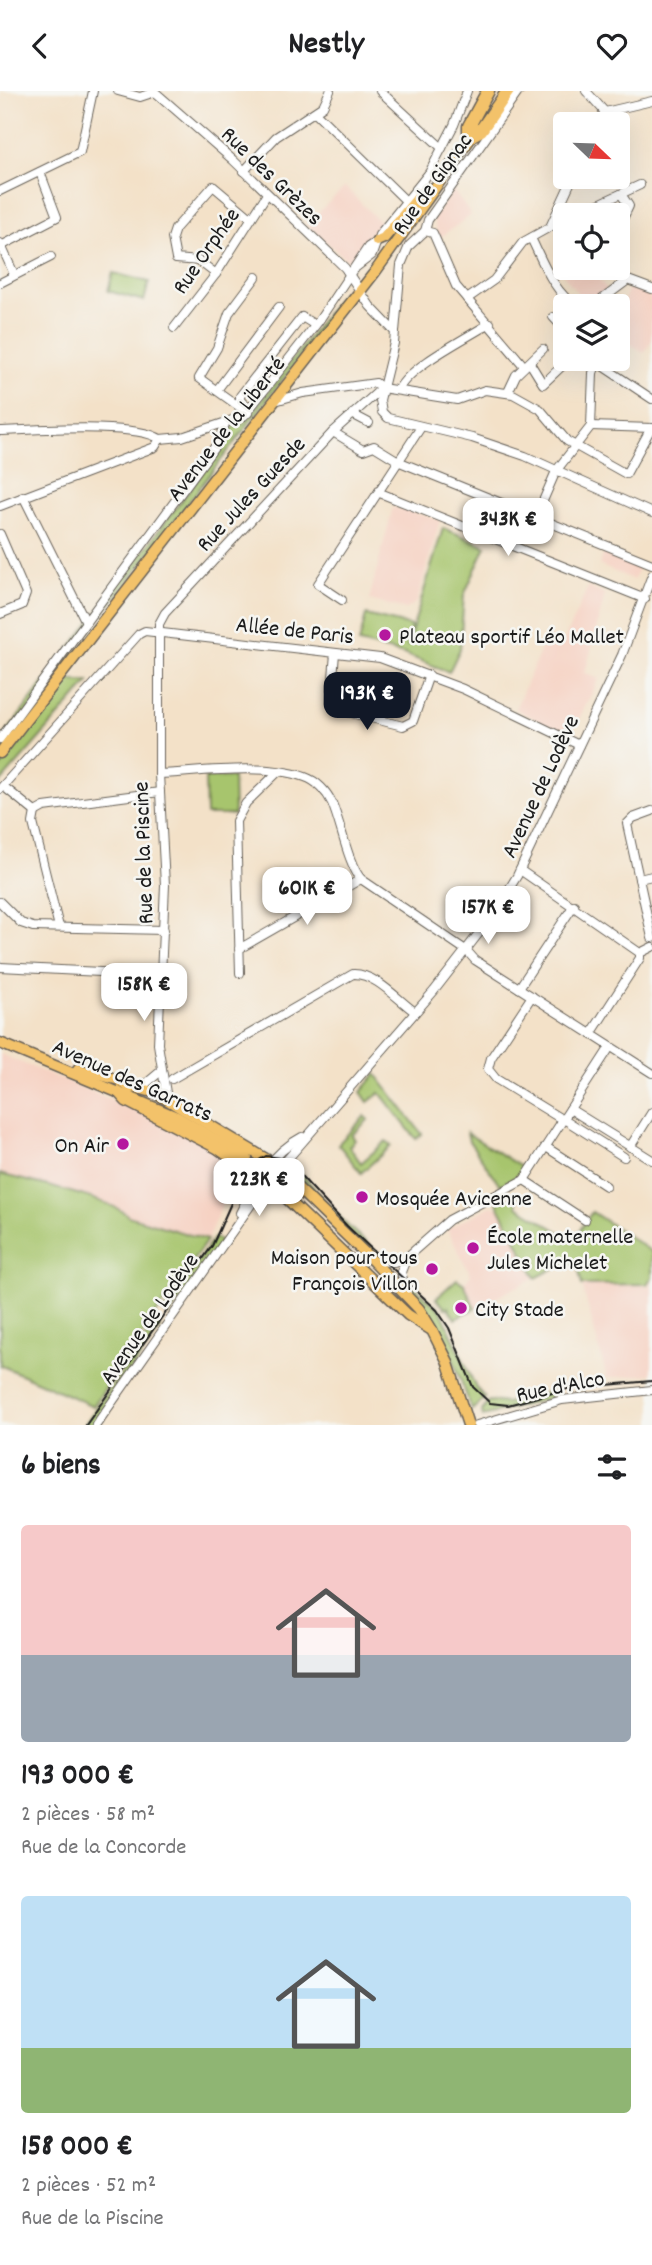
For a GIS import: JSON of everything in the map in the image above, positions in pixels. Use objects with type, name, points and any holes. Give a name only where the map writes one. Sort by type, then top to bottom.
[{"type":"highway","points":[[490,91],[469,126],[471,134],[481,130],[508,91]]},
{"type":"main road","name":"Avenue de la Liberté","points":[[0,755],[5,740],[359,292],[436,187],[501,91]]},
{"type":"main road","points":[[377,241],[384,238],[422,193],[436,187]]},
{"type":"main road","name":"Avenue des Garrats","points":[[0,1042],[62,1069],[122,1088],[186,1121],[247,1158]]},
{"type":"main road","points":[[421,1318],[408,1315],[282,1194],[209,1143],[126,1101],[122,1088],[142,1087],[167,1099],[275,1165],[373,1261],[432,1330],[447,1360],[467,1425]]},
{"type":"main road","points":[[277,1181],[410,1303]]},
{"type":"street","points":[[0,191],[81,151],[93,91]]},
{"type":"street","points":[[118,91],[149,96],[154,91]]},
{"type":"street","name":"Rue des Grèzes","points":[[154,91],[352,272],[359,292],[394,331]]},
{"type":"street","points":[[244,171],[276,137],[316,113],[326,102],[330,91]]},
{"type":"street","points":[[380,91],[442,148]]},
{"type":"street","points":[[0,431],[124,431],[154,435],[160,439],[182,437],[225,424],[249,411],[315,325],[368,247],[377,241],[429,173],[467,91]]},
{"type":"street","name":"Rue de Gignac","points":[[382,388],[391,360],[404,254],[425,231],[428,220],[519,91]]},
{"type":"street","points":[[586,91],[605,112],[652,101]]},
{"type":"street","points":[[316,113],[406,201]]},
{"type":"street","points":[[14,274],[1,244],[57,218],[40,172]]},
{"type":"street","points":[[601,203],[640,185]]},
{"type":"street","points":[[216,274],[199,261],[176,259],[173,246],[175,229],[213,186],[251,218]]},
{"type":"street","points":[[550,227],[567,189]]},
{"type":"street","name":"Rue Orphée","points":[[174,328],[216,274],[267,194]]},
{"type":"street","points":[[621,194],[627,203]]},
{"type":"street","points":[[467,299],[494,280],[523,242],[553,226]]},
{"type":"street","points":[[425,231],[433,233],[438,240],[456,286],[543,384],[557,371]]},
{"type":"street","points":[[531,238],[551,277],[564,294]]},
{"type":"street","points":[[0,283],[51,257]]},
{"type":"street","points":[[249,411],[199,378],[217,348],[229,313],[256,277]]},
{"type":"street","points":[[609,294],[628,280],[652,289]]},
{"type":"street","points":[[217,390],[279,307]]},
{"type":"street","points":[[249,411],[240,396],[302,317],[315,325]]},
{"type":"street","points":[[399,389],[402,381],[490,323]]},
{"type":"street","points":[[508,392],[527,365],[543,349]]},
{"type":"street","points":[[536,517],[556,471],[591,426],[594,371]]},
{"type":"street","points":[[612,371],[652,398]]},
{"type":"street","points":[[271,403],[303,393],[376,383],[382,388],[457,400],[485,390],[508,392],[540,409],[567,441],[596,460],[626,474],[651,428],[591,426]]},
{"type":"street","points":[[382,388],[380,400],[384,416],[493,445],[553,467],[556,471],[652,513]]},
{"type":"street","name":"Rue Jules Guesde","points":[[157,633],[165,613],[333,432],[382,388]]},
{"type":"street","points":[[352,414],[369,423]]},
{"type":"street","points":[[5,740],[86,622],[219,441],[225,424]]},
{"type":"street","points":[[342,600],[318,585],[421,427]]},
{"type":"street","points":[[333,432],[363,450],[374,446],[400,461],[652,564]]},
{"type":"street","points":[[0,506],[155,447],[160,439]]},
{"type":"street","points":[[380,493],[471,527],[645,599]]},
{"type":"street","points":[[23,496],[86,622]]},
{"type":"street","points":[[0,534],[26,594],[22,605],[0,614]]},
{"type":"street","name":"Avenue de Lodève","points":[[96,1425],[230,1233],[262,1182],[415,1013],[467,951],[520,870],[645,599],[652,575]]},
{"type":"street","points":[[35,812],[1,788],[139,634],[145,631],[157,633]]},
{"type":"street","name":"Allée de Paris","points":[[157,633],[380,658],[429,675],[579,745]]},
{"type":"street","name":"Rue de la Piscine","points":[[157,633],[164,930],[158,1044],[167,1099]]},
{"type":"street","points":[[335,653],[331,703],[335,709],[403,726],[413,721],[429,675]]},
{"type":"street","points":[[159,774],[278,772],[308,778],[325,792],[345,833],[355,872],[361,879],[467,951],[475,960],[652,1073]]},
{"type":"street","points":[[240,973],[236,821],[246,803],[278,772]]},
{"type":"street","points":[[35,812],[44,807],[160,792]]},
{"type":"street","points":[[652,811],[633,818],[627,824],[652,938]]},
{"type":"street","points":[[35,812],[33,823],[59,927]]},
{"type":"street","points":[[520,870],[640,953]]},
{"type":"street","points":[[639,880],[652,876]]},
{"type":"street","points":[[239,949],[361,879]]},
{"type":"street","points":[[0,902],[26,926],[164,930]]},
{"type":"street","points":[[519,988],[574,905]]},
{"type":"street","points":[[640,953],[652,947]]},
{"type":"street","points":[[591,1034],[640,958],[640,953]]},
{"type":"street","points":[[0,967],[161,975]]},
{"type":"street","points":[[172,1079],[353,974],[365,975],[375,981],[415,1013]]},
{"type":"street","points":[[532,996],[491,1058],[488,1064],[491,1075],[624,1157]]},
{"type":"street","points":[[373,1261],[386,1263],[407,1257],[449,1220],[524,1181],[611,1047]]},
{"type":"street","points":[[142,1087],[161,1071]]},
{"type":"street","points":[[570,1109],[652,1160]]},
{"type":"street","points":[[630,1147],[652,1112]]},
{"type":"street","points":[[546,1147],[606,1186]]},
{"type":"street","points":[[524,1181],[585,1220]]},
{"type":"street","points":[[407,1257],[401,1276],[410,1303]]},
{"type":"street","name":"Rue d'Alco","points":[[477,1425],[562,1400],[652,1390]]},
{"type":"shaded area","points":[[345,187],[381,223],[348,261],[306,224]]},
{"type":"shaded area","points":[[453,190],[471,215],[439,238],[433,219]]},
{"type":"shaded area","points":[[568,280],[600,280],[609,292],[606,294],[579,294]]},
{"type":"shaded area","points":[[629,287],[652,296],[652,340],[644,353],[630,344],[630,294],[626,294]]},
{"type":"shaded area","points":[[393,507],[440,520],[417,602],[406,609],[369,600]]},
{"type":"shaded area","points":[[604,552],[639,566],[634,580],[599,565]]},
{"type":"shaded area","points":[[588,587],[605,595],[585,673],[599,679],[570,736],[515,709],[547,636],[563,642]]},
{"type":"shaded area","points":[[0,1054],[190,1132],[238,1166],[207,1240],[128,1216],[123,1210],[93,1199],[0,1174]]},
{"type":"shaded area","points":[[491,1206],[500,1209],[534,1278],[476,1308],[464,1284],[471,1275],[447,1229]]},
{"type":"shaded area","points":[[652,1281],[652,1374],[607,1378],[582,1285],[649,1286]]},
{"type":"green space","points":[[113,273],[149,282],[144,301],[108,291]]},
{"type":"green space","points":[[343,292],[346,297],[0,748],[0,741],[225,443],[229,429],[243,424]]},
{"type":"green space","points":[[488,504],[533,522],[525,543],[480,523]]},
{"type":"green space","points":[[443,528],[486,546],[464,595],[460,649],[449,672],[404,654],[359,643],[366,615],[411,626],[407,647]]},
{"type":"green space","points":[[67,680],[89,682],[0,783],[0,768]]},
{"type":"green space","points":[[233,777],[234,815],[206,815],[205,778]]},
{"type":"green space","points":[[376,1074],[422,1134],[416,1139],[380,1093],[368,1102],[361,1092]]},
{"type":"green space","points":[[365,1116],[368,1120],[352,1135],[355,1140],[349,1146],[361,1163],[386,1141],[391,1146],[361,1173],[338,1144]]},
{"type":"green space","points":[[467,1133],[524,1169],[515,1178],[500,1185],[469,1141]]},
{"type":"green space","points":[[298,1170],[347,1225],[385,1260],[378,1259],[290,1178]]},
{"type":"green space","points":[[0,1174],[88,1197],[106,1203],[128,1216],[207,1240],[93,1406],[0,1365]]},
{"type":"green space","points":[[517,1194],[517,1206],[573,1240],[592,1212],[652,1252],[652,1277],[647,1284],[582,1285],[578,1267],[564,1263],[536,1278],[497,1203]]},
{"type":"green space","points":[[214,1238],[220,1240],[217,1247],[169,1316],[163,1312]]},
{"type":"green space","points":[[405,1278],[441,1311],[476,1388],[485,1398],[472,1410],[442,1330],[409,1290]]},
{"type":"green space","points":[[457,1279],[464,1284],[475,1308],[455,1319],[448,1307],[445,1308],[436,1298]]},
{"type":"green space","points":[[155,1325],[160,1328],[93,1425],[84,1425]]},
{"type":"green space","points":[[549,1392],[551,1398],[483,1416],[482,1411],[489,1401],[506,1403]]},
{"type":"tunnel","points":[[247,1158],[273,1177]]},
{"type":"tram line","points":[[86,1425],[212,1246],[247,1167],[266,1156],[280,1158],[290,1164],[347,1226],[437,1310],[449,1328],[473,1387],[490,1403],[508,1405],[571,1388],[652,1381]]},
{"type":"place","name":"Plateau sportif Léo Mallet","points":[[385,635]]},
{"type":"place","name":"On Air","points":[[123,1144]]},
{"type":"place","name":"Mosquée Avicenne","points":[[362,1197]]},
{"type":"place","name":"École maternelle Jules Michelet","points":[[473,1248]]},
{"type":"place","name":"Maison pour tous François Villon","points":[[432,1269]]},
{"type":"place","name":"City Stade","points":[[461,1308]]}]
